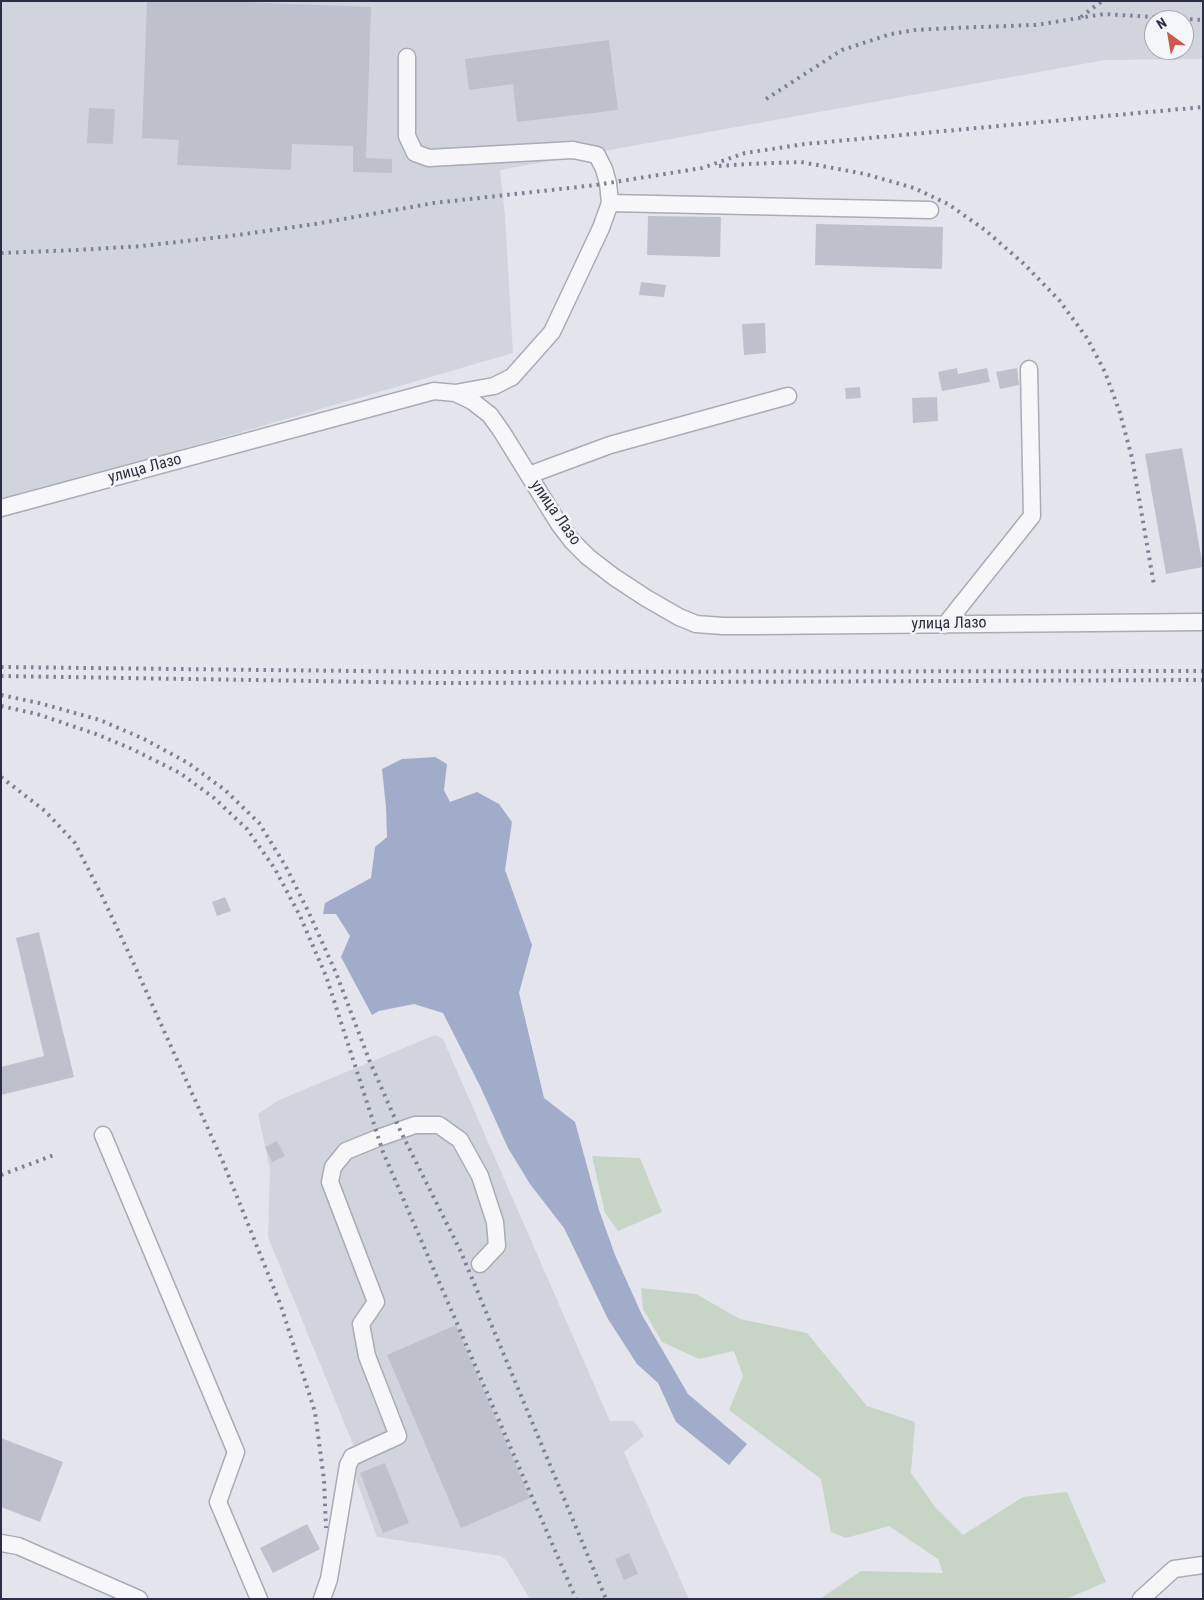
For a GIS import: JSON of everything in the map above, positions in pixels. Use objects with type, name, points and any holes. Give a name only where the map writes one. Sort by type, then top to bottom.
[{"type":"street","points":[[407,57],[407,136],[415,152],[429,158],[573,150],[597,155],[608,183],[610,203],[552,332],[512,377],[494,386],[455,393]]},
{"type":"street","points":[[610,203],[930,210]]},
{"type":"street","points":[[945,624],[1032,516],[1029,369]]},
{"type":"street","name":"улица Лазо","points":[[1,508],[434,391],[455,393],[472,400],[490,415],[559,524],[588,557],[646,598],[679,617],[696,624],[756,626],[1203,622]]},
{"type":"street","points":[[529,475],[610,445],[788,396]]},
{"type":"street","points":[[322,1599],[330,1579],[348,1465],[352,1457],[398,1436],[367,1356],[361,1324],[376,1302],[330,1182],[333,1167],[346,1151],[362,1144],[415,1125],[439,1125],[460,1140],[480,1176],[496,1222],[497,1246],[480,1264]]},
{"type":"street","points":[[103,1135],[236,1452],[218,1502],[259,1599]]},
{"type":"street","points":[[1,1543],[18,1546],[139,1599]]},
{"type":"street","points":[[1141,1599],[1174,1569],[1203,1565]]},
{"type":"shaded area","points":[[1,1],[1203,1],[1203,59],[1194,59],[1194,10],[1144,10],[1144,60],[1105,60],[500,170],[505,216],[513,353],[1,502]]},
{"type":"shaded area","points":[[435,1035],[443,1039],[610,1421],[634,1421],[644,1436],[624,1452],[689,1599],[530,1599],[507,1561],[501,1556],[377,1537],[353,1471],[357,1454],[268,1237],[270,1169],[258,1114],[279,1100]]},
{"type":"green space","points":[[592,1156],[640,1158],[662,1212],[618,1231],[605,1213]]},
{"type":"green space","points":[[641,1288],[696,1294],[740,1319],[807,1333],[867,1406],[915,1422],[911,1473],[935,1507],[963,1535],[1023,1497],[1067,1492],[1106,1582],[1066,1599],[820,1599],[861,1571],[943,1573],[938,1559],[889,1526],[846,1538],[831,1532],[821,1479],[729,1410],[743,1376],[734,1351],[699,1359],[662,1342],[643,1309]]},
{"type":"water","points":[[435,757],[447,764],[444,790],[450,802],[477,792],[499,804],[512,822],[505,870],[532,945],[519,993],[544,1098],[575,1122],[599,1210],[615,1255],[642,1315],[688,1394],[747,1444],[729,1465],[676,1422],[658,1383],[637,1364],[608,1319],[564,1228],[530,1184],[508,1148],[481,1088],[443,1013],[414,1004],[379,1011],[372,1015],[341,957],[350,936],[336,914],[323,914],[325,903],[371,878],[375,847],[387,837],[382,769],[402,759]]},
{"type":"building","points":[[147,1],[213,1],[371,7],[366,158],[392,159],[392,173],[353,172],[353,146],[292,144],[291,170],[177,165],[179,140],[142,138]]},
{"type":"building","points":[[609,40],[618,110],[517,122],[513,84],[469,90],[465,59]]},
{"type":"building","points":[[89,108],[115,109],[113,144],[87,143]]},
{"type":"building","points":[[648,216],[721,217],[720,257],[647,255]]},
{"type":"building","points":[[816,224],[943,227],[942,269],[815,265]]},
{"type":"building","points":[[641,282],[666,285],[664,297],[639,295]]},
{"type":"building","points":[[765,323],[766,353],[744,355],[742,324]]},
{"type":"building","points":[[957,368],[958,374],[987,368],[990,382],[942,391],[938,372]]},
{"type":"building","points":[[1017,368],[1019,385],[1000,389],[996,372]]},
{"type":"building","points":[[860,387],[861,398],[846,399],[845,388]]},
{"type":"building","points":[[937,397],[938,421],[913,423],[912,398]]},
{"type":"building","points":[[1182,448],[1203,567],[1166,574],[1145,454]]},
{"type":"building","points":[[225,897],[231,911],[217,916],[212,902]]},
{"type":"building","points":[[39,932],[74,1077],[1,1095],[1,1067],[44,1056],[16,938]]},
{"type":"building","points":[[277,1141],[285,1156],[272,1162],[265,1147]]},
{"type":"building","points":[[456,1325],[530,1498],[461,1528],[387,1355]]},
{"type":"building","points":[[1,1438],[63,1462],[40,1522],[1,1507]]},
{"type":"building","points":[[385,1463],[409,1523],[383,1533],[360,1473]]},
{"type":"building","points":[[307,1524],[320,1549],[273,1573],[260,1548]]},
{"type":"building","points":[[629,1553],[638,1574],[624,1580],[615,1559]]},
{"type":"railway","points":[[1081,17],[1102,1]]},
{"type":"railway","points":[[766,99],[842,50],[891,34],[915,30],[1036,25],[1104,14],[1203,20]]},
{"type":"railway","points":[[1,253],[142,246],[238,235],[315,224],[434,203],[596,185],[702,168],[745,153],[805,144],[1203,107]]},
{"type":"railway","points":[[719,166],[801,162],[865,174],[914,188],[948,204],[985,230],[1024,264],[1059,300],[1087,338],[1105,372],[1120,413],[1132,458],[1154,585]]},
{"type":"railway","points":[[1,667],[441,672],[1203,671]]},
{"type":"railway","points":[[1,676],[439,683],[1203,680]]},
{"type":"railway","points":[[1,695],[39,703],[100,720],[144,739],[188,763],[225,790],[259,823],[285,865],[309,913],[336,973],[370,1062],[400,1130],[461,1252],[606,1599]]},
{"type":"railway","points":[[1,706],[37,714],[96,734],[132,749],[180,773],[214,798],[247,829],[275,869],[300,916],[326,976],[383,1152],[576,1599]]},
{"type":"railway","points":[[1,777],[45,811],[75,843],[133,962],[223,1162],[281,1306],[315,1412],[324,1480],[326,1528]]},
{"type":"railway","points":[[1,1175],[54,1155]]}]
